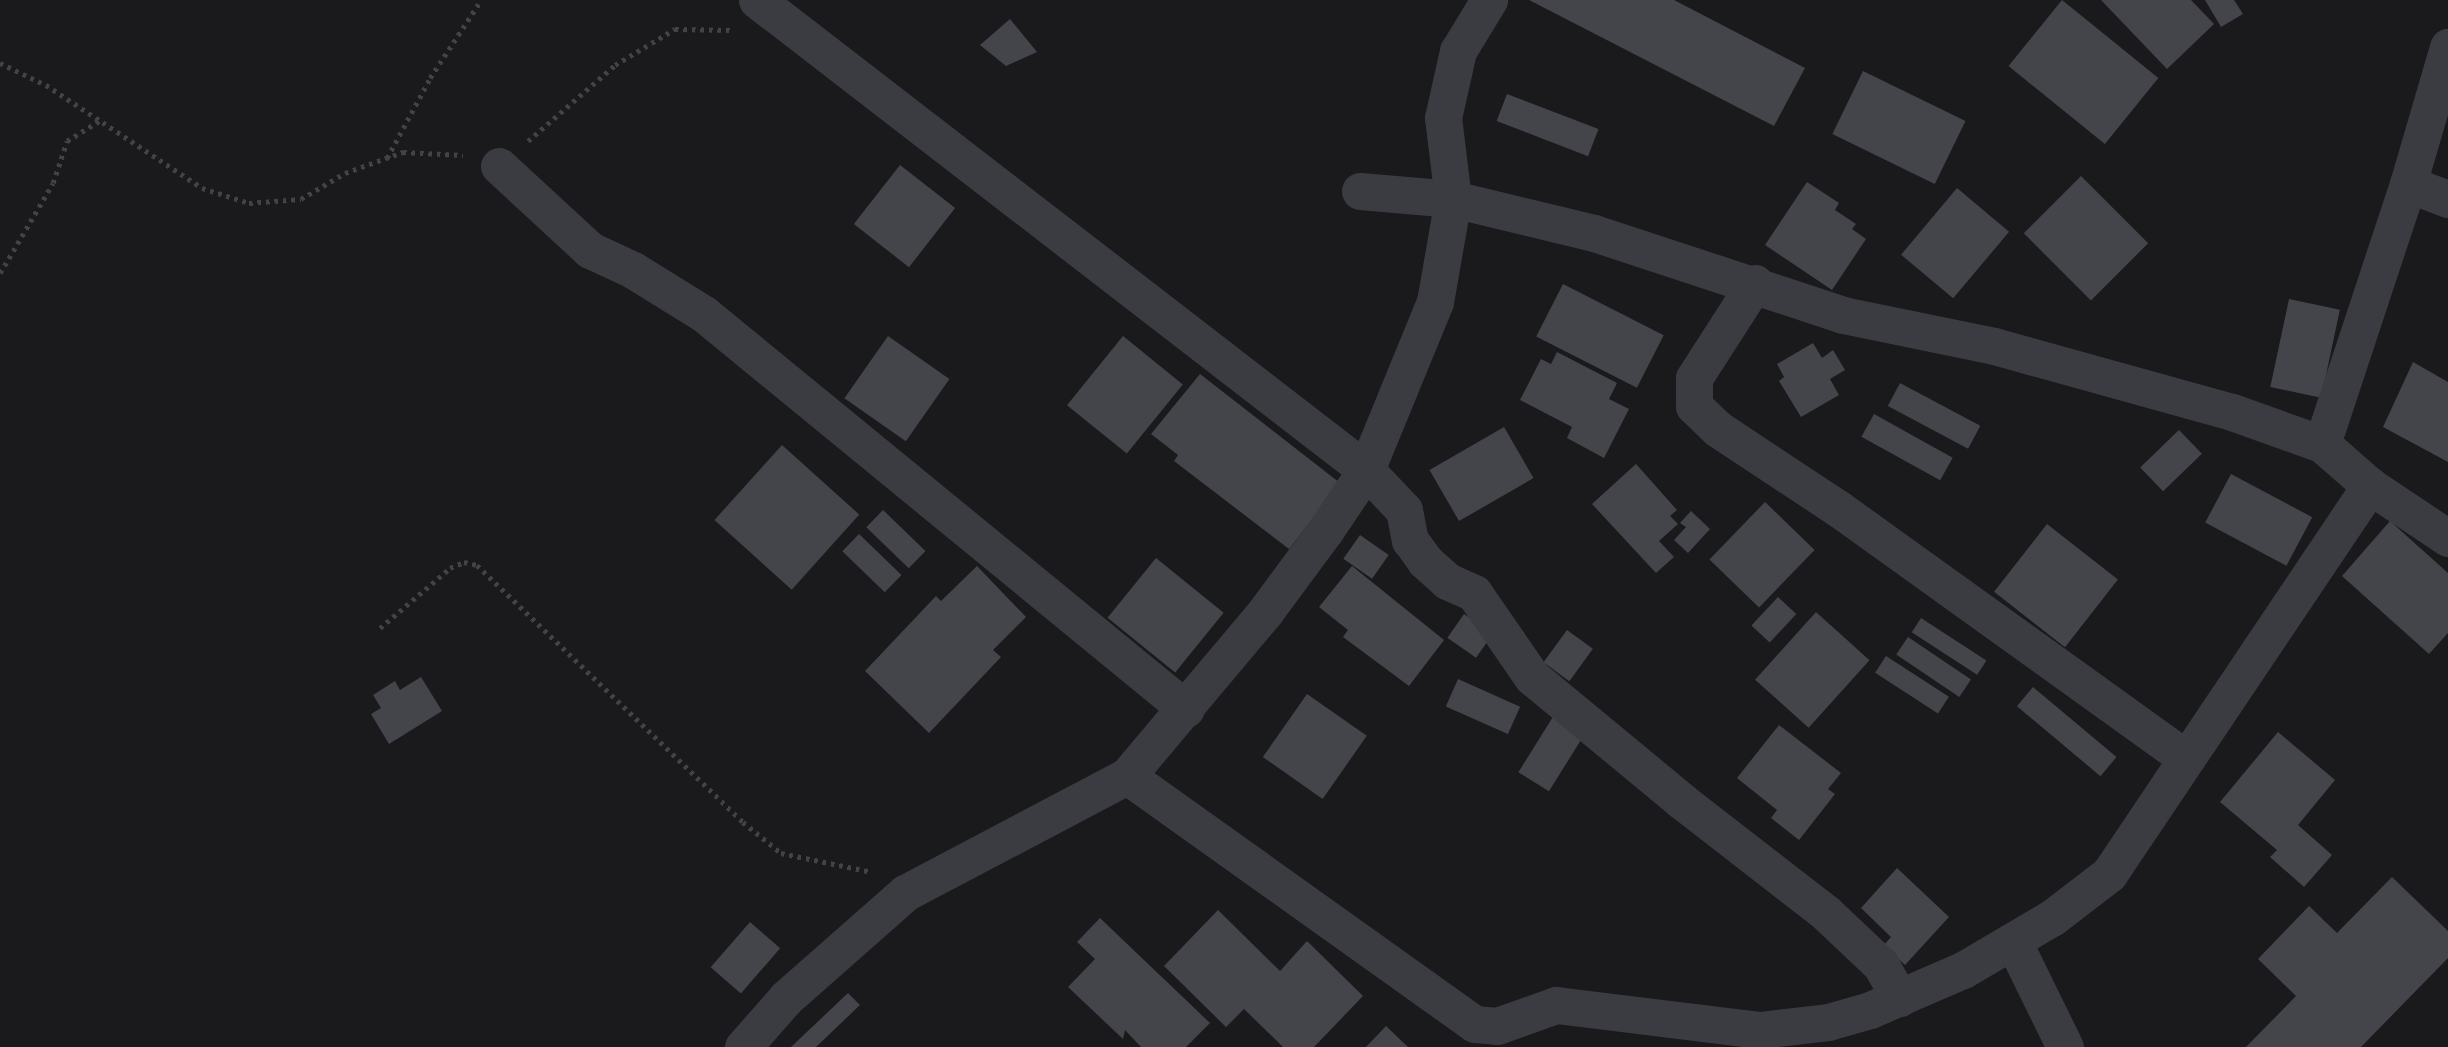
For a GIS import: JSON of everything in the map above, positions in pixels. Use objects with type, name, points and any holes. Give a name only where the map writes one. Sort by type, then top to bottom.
[{"type":"street","points":[[757,0],[1366,470],[1404,510],[1410,540],[1425,561],[1447,581],[1474,593],[1532,677],[1682,802],[1826,913],[1881,965],[1899,998]]},
{"type":"street","points":[[743,1047],[786,998],[905,892],[1127,776],[1186,709],[1272,602],[1366,470],[1435,302],[1453,199],[1443,118],[1458,51],[1489,0]]},
{"type":"street","points":[[2322,444],[2408,184],[2448,47]]},
{"type":"street","points":[[499,166],[590,250],[633,270],[704,314],[1186,709]]},
{"type":"street","points":[[2408,184],[2448,199]]},
{"type":"street","points":[[1360,191],[1453,199],[1594,233],[1755,283],[1843,315],[1994,346],[2232,412],[2322,444],[2370,486],[2448,538]]},
{"type":"street","points":[[1755,283],[1694,378],[1694,406],[1718,429],[1839,509],[2184,757]]},
{"type":"street","points":[[1127,776],[1475,1024],[1497,1026],[1556,1005],[1670,1023],[1760,1030],[1828,1022],[1899,998],[2014,943],[2109,874],[2184,757],[2370,486]]},
{"type":"street","points":[[2014,943],[2065,1047]]},
{"type":"path","points":[[387,158],[430,78],[481,0]]},
{"type":"path","points":[[0,63],[26,74],[102,120],[202,188],[249,203],[301,199],[327,182],[387,158],[414,151],[463,155],[499,166],[615,65],[675,29],[727,27],[738,33]]},
{"type":"path","points":[[0,273],[53,183],[67,141],[102,120]]},
{"type":"path","points":[[380,628],[450,568],[464,562],[477,565],[743,822],[782,853],[879,874],[905,892]]},
{"type":"building","points":[[1529,0],[1674,0],[1805,68],[1774,126]]},
{"type":"building","points":[[2062,0],[2158,78],[2105,144],[2009,66]]},
{"type":"building","points":[[2101,0],[2191,0],[2214,24],[2167,69]]},
{"type":"building","points":[[2205,0],[2234,0],[2243,14],[2221,27]]},
{"type":"building","points":[[1010,19],[1037,52],[1006,66],[980,45]]},
{"type":"building","points":[[1863,71],[1965,121],[1935,184],[1832,134]]},
{"type":"building","points":[[1507,94],[1598,129],[1588,156],[1497,121]]},
{"type":"building","points":[[900,165],[955,208],[909,267],[854,224]]},
{"type":"building","points":[[2081,176],[2148,243],[2091,300],[2024,233]]},
{"type":"building","points":[[1807,182],[1839,203],[1835,210],[1856,224],[1852,229],[1866,239],[1832,290],[1765,245]]},
{"type":"building","points":[[1957,188],[2009,232],[1953,298],[1901,255]]},
{"type":"building","points":[[1563,284],[1664,335],[1637,388],[1536,337]]},
{"type":"building","points":[[2289,299],[2340,310],[2321,398],[2270,387]]},
{"type":"building","points":[[888,336],[949,379],[906,441],[844,398]]},
{"type":"building","points":[[1123,336],[1183,384],[1127,454],[1067,405]]},
{"type":"building","points":[[1813,343],[1822,358],[1833,350],[1845,370],[1830,379],[1839,395],[1801,417],[1779,381],[1784,377],[1777,364]]},
{"type":"building","points":[[1557,352],[1617,383],[1609,399],[1629,409],[1604,458],[1567,438],[1572,427],[1520,400],[1541,359],[1551,364]]},
{"type":"building","points":[[2413,362],[2448,382],[2448,462],[2383,427]]},
{"type":"building","points":[[1200,374],[1340,483],[1289,549],[1174,461],[1178,455],[1151,434]]},
{"type":"building","points":[[1900,383],[1980,426],[1968,449],[1888,406]]},
{"type":"building","points":[[1874,414],[1953,458],[1940,480],[1861,437]]},
{"type":"building","points":[[1504,427],[1534,478],[1459,521],[1430,470]]},
{"type":"building","points":[[2179,430],[2202,454],[2163,491],[2140,468]]},
{"type":"building","points":[[782,445],[859,515],[792,590],[714,520]]},
{"type":"building","points":[[1636,464],[1677,510],[1670,516],[1678,524],[1659,541],[1674,557],[1656,573],[1592,504]]},
{"type":"building","points":[[2231,474],[2312,517],[2286,566],[2205,523]]},
{"type":"building","points":[[1765,502],[1815,550],[1759,607],[1709,560]]},
{"type":"building","points":[[883,510],[925,551],[909,568],[866,527]]},
{"type":"building","points":[[1691,511],[1710,529],[1688,553],[1674,540],[1686,527],[1680,523]]},
{"type":"building","points":[[2390,521],[2448,573],[2448,633],[2429,654],[2342,576]]},
{"type":"building","points":[[2047,524],[2118,579],[2065,647],[1994,592]]},
{"type":"building","points":[[859,534],[901,575],[885,592],[842,551]]},
{"type":"building","points":[[1360,535],[1389,555],[1372,579],[1343,559]]},
{"type":"building","points":[[1156,558],[1224,613],[1175,673],[1108,618]]},
{"type":"building","points":[[977,566],[1026,617],[993,650],[1001,657],[929,733],[865,671],[936,596],[941,601]]},
{"type":"building","points":[[1352,566],[1444,640],[1409,686],[1343,637],[1348,630],[1319,607]]},
{"type":"building","points":[[1778,597],[1796,614],[1770,643],[1751,626]]},
{"type":"building","points":[[1816,612],[1870,660],[1809,728],[1755,680]]},
{"type":"building","points":[[1464,614],[1493,634],[1476,658],[1447,638]]},
{"type":"building","points":[[1921,618],[1986,660],[1977,675],[1912,632]]},
{"type":"building","points":[[1567,630],[1593,649],[1569,681],[1543,662]]},
{"type":"building","points":[[1908,637],[1971,679],[1959,697],[1896,654]]},
{"type":"building","points":[[1886,656],[1949,697],[1938,714],[1875,673]]},
{"type":"building","points":[[421,677],[442,711],[389,744],[371,714],[381,708],[373,695],[395,681],[400,690]]},
{"type":"building","points":[[1458,679],[1520,707],[1508,734],[1446,706]]},
{"type":"building","points":[[2033,687],[2116,757],[2100,776],[2017,706]]},
{"type":"building","points":[[1307,694],[1367,736],[1323,799],[1263,757]]},
{"type":"building","points":[[1556,712],[1587,731],[1549,791],[1518,772]]},
{"type":"building","points":[[1779,725],[1841,773],[1828,789],[1835,794],[1799,840],[1771,818],[1777,810],[1737,778]]},
{"type":"building","points":[[2278,732],[2335,780],[2298,825],[2332,855],[2304,887],[2270,857],[2277,850],[2220,802]]},
{"type":"building","points":[[1897,868],[1949,917],[1905,965],[1884,945],[1891,937],[1861,908]]},
{"type":"building","points":[[2392,877],[2448,931],[2448,958],[2361,1047],[2246,1047],[2296,996],[2258,959],[2309,906],[2337,933]]},
{"type":"building","points":[[1218,910],[1280,971],[1307,941],[1363,996],[1314,1047],[1283,1047],[1244,1009],[1226,1027],[1164,966]]},
{"type":"building","points":[[1100,918],[1210,1023],[1186,1047],[1141,1047],[1125,1030],[1123,1039],[1068,987],[1095,959],[1077,942]]},
{"type":"building","points":[[750,922],[780,948],[741,994],[711,967]]},
{"type":"building","points":[[848,993],[860,1005],[816,1047],[791,1047]]},
{"type":"building","points":[[1386,1026],[1408,1047],[1366,1047]]}]
